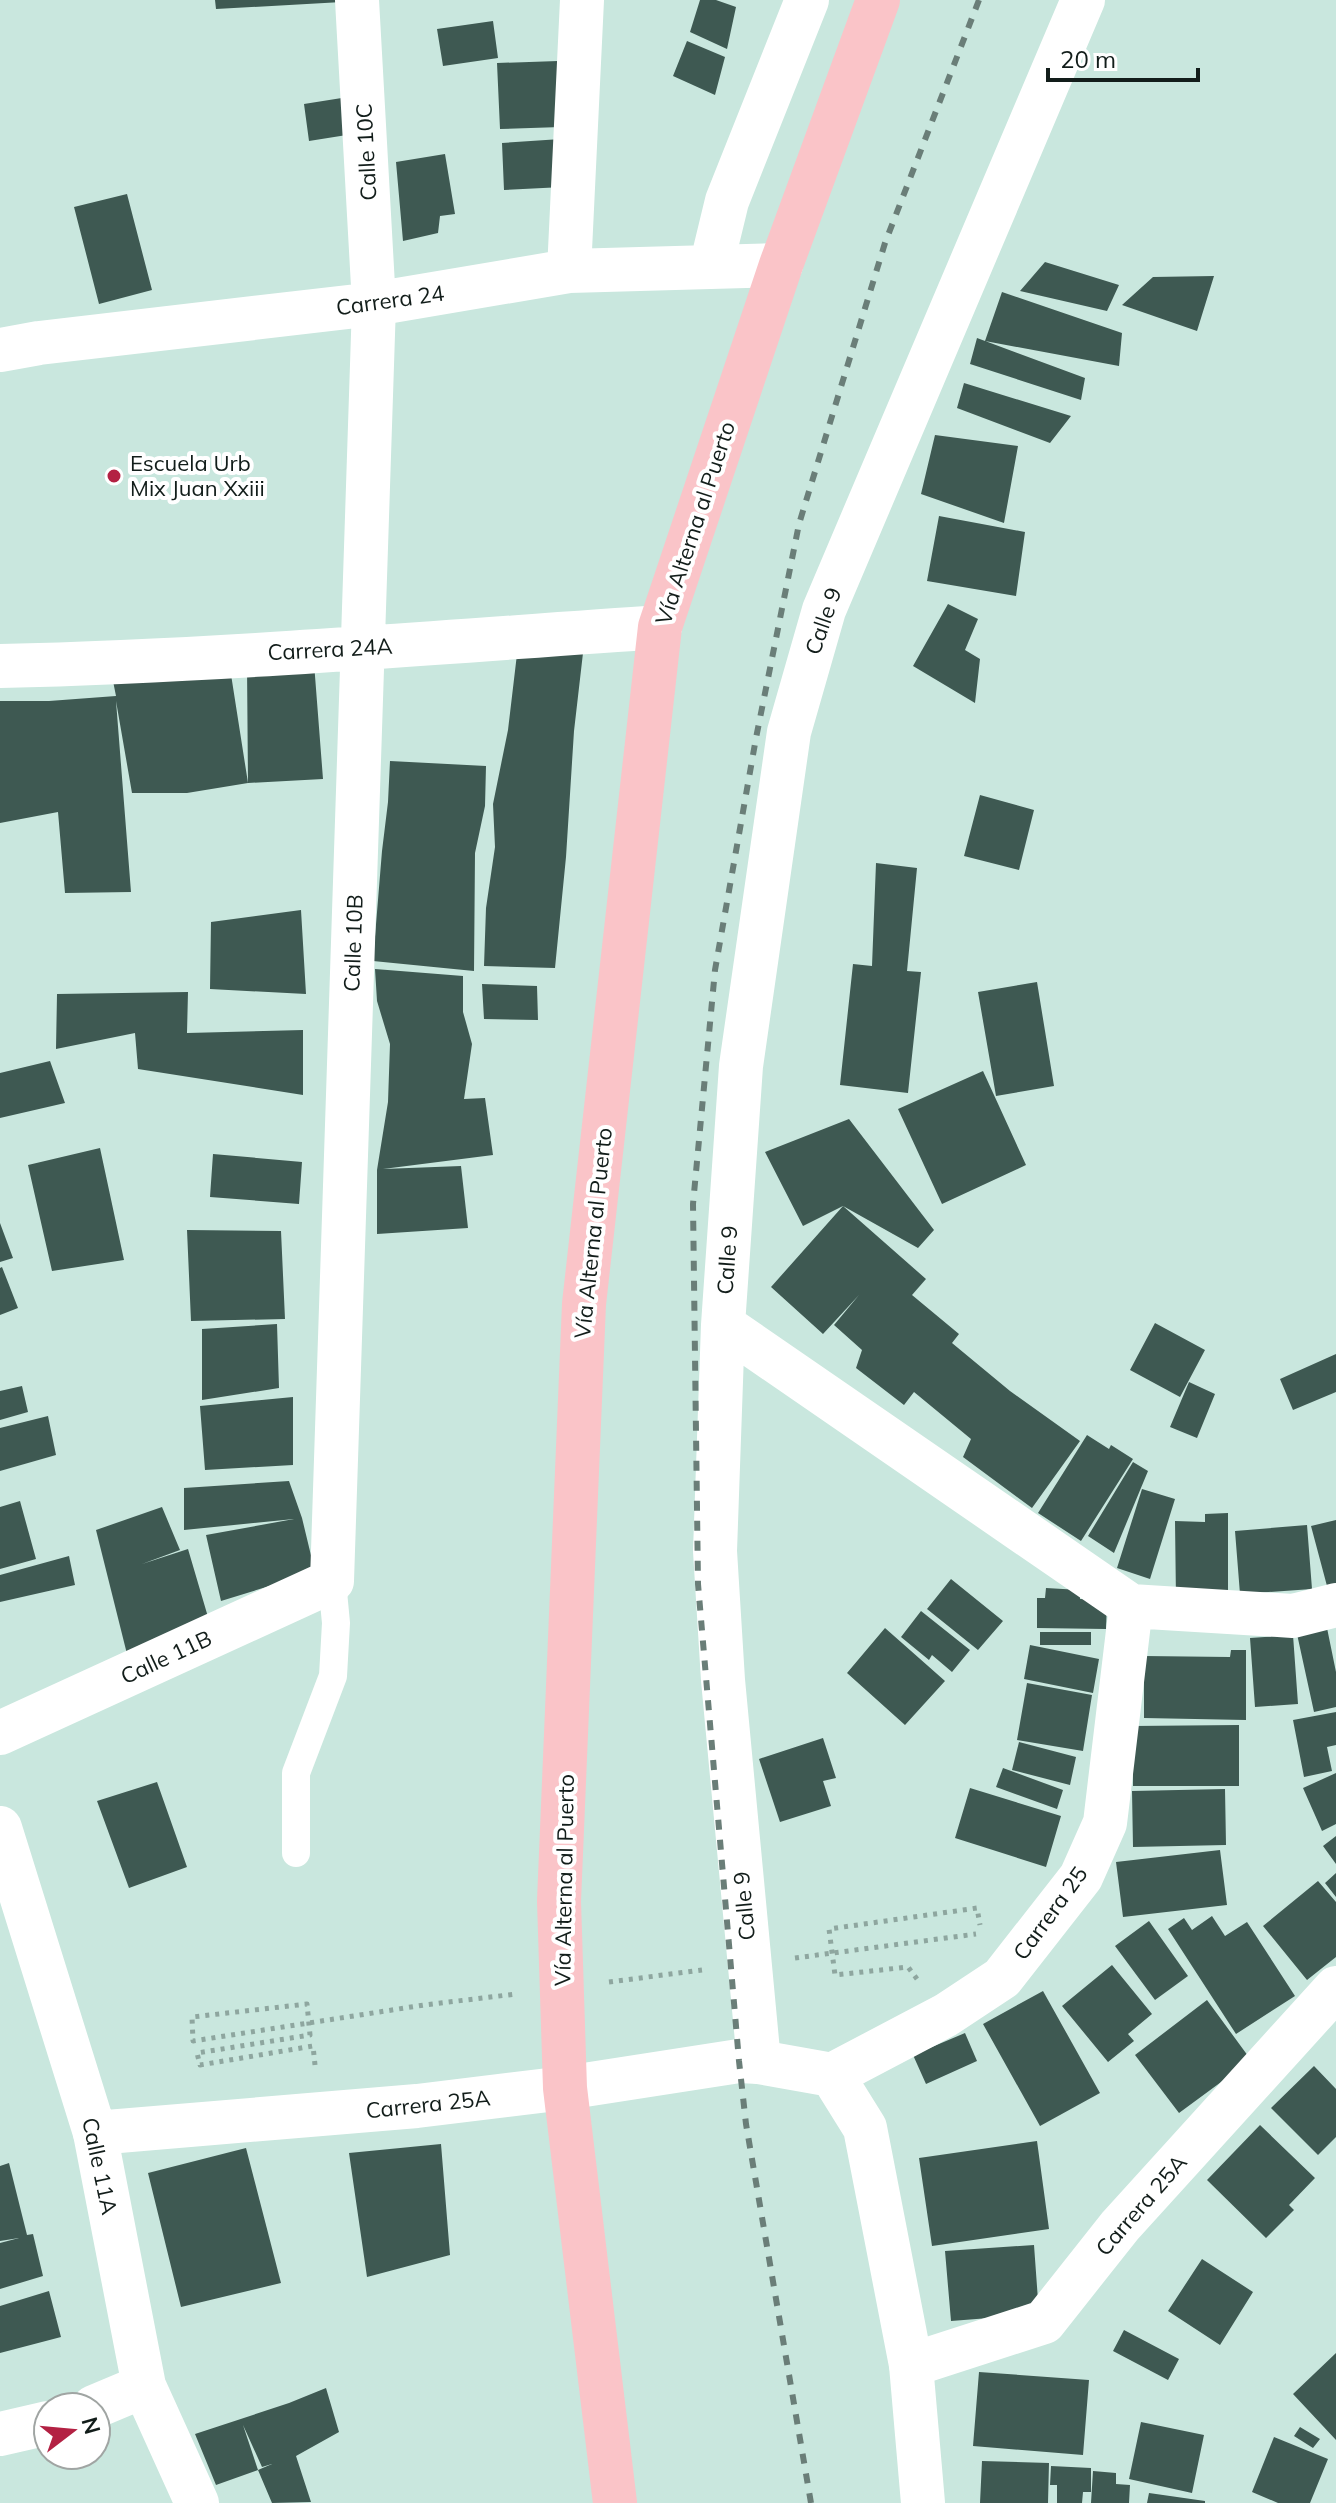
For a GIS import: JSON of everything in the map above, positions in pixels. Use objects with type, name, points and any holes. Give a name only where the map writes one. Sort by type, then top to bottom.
[{"type":"main road","name":"Vía Alterna al Puerto","points":[[615,2503],[565,2088],[559,1901],[584,1304],[660,627],[781,265],[878,0]]},
{"type":"street","name":"Calle 10C","points":[[357,0],[374,304]]},
{"type":"street","points":[[569,271],[582,0]]},
{"type":"street","points":[[711,267],[727,201],[807,0]]},
{"type":"street","name":"Calle 9","points":[[759,2062],[723,1680],[715,1551],[723,1325],[741,1066],[789,732],[824,610],[1083,0]]},
{"type":"street","name":"Carrera 24","points":[[0,350],[374,304],[569,271],[781,265]]},
{"type":"street","name":"Calle 10B","points":[[332,1581],[374,304]]},
{"type":"street","name":"Carrera 24A","points":[[0,666],[94,663],[660,627]]},
{"type":"street","points":[[723,1325],[1131,1606],[1293,1616],[1336,1605]]},
{"type":"street","name":"Calle 11B","points":[[0,1733],[332,1581]]},
{"type":"street","name":"Carrera 25","points":[[832,2075],[946,2015],[1002,1978],[1081,1877],[1105,1823],[1131,1606]]},
{"type":"street","name":"Calle 11A","points":[[0,1828],[95,2133],[144,2386],[197,2503]]},
{"type":"street","name":"Carrera 25A","points":[[911,2365],[1044,2322],[1120,2226],[1336,1988]]},
{"type":"street","name":"Carrera 25A","points":[[95,2133],[417,2106],[565,2088],[739,2061],[759,2062]]},
{"type":"street","points":[[759,2062],[832,2075],[865,2128],[911,2365],[923,2503]]},
{"type":"street","points":[[112,2399],[144,2386]]},
{"type":"street","points":[[0,2434],[32,2427]]},
{"type":"lane","points":[[296,1853],[296,1773],[333,1676],[336,1623],[332,1581]]},
{"type":"path","points":[[908,1967],[835,1975],[829,1929],[977,1908],[981,1933]]},
{"type":"path","points":[[193,2041],[192,2017],[307,2004],[310,2035],[197,2053],[200,2065],[313,2046]]},
{"type":"building","points":[[215,0],[341,0],[342,2],[216,9]]},
{"type":"building","points":[[700,0],[716,0],[736,7],[727,49],[690,32]]},
{"type":"building","points":[[493,21],[498,58],[443,66],[437,29]]},
{"type":"building","points":[[687,41],[725,57],[715,95],[673,76]]},
{"type":"building","points":[[558,61],[561,127],[500,129],[497,63]]},
{"type":"building","points":[[348,97],[353,134],[309,141],[304,104]]},
{"type":"building","points":[[561,139],[563,187],[504,190],[502,143]]},
{"type":"building","points":[[445,154],[455,214],[440,216],[438,233],[403,241],[396,162]]},
{"type":"building","points":[[127,194],[152,290],[99,304],[74,207]]},
{"type":"building","points":[[1045,262],[1119,285],[1107,311],[1020,291]]},
{"type":"building","points":[[1214,276],[1197,331],[1122,305],[1153,277]]},
{"type":"building","points":[[1002,292],[1122,333],[1119,366],[985,341]]},
{"type":"building","points":[[977,338],[1085,378],[1081,400],[970,364]]},
{"type":"building","points":[[964,383],[1071,416],[1050,443],[957,408]]},
{"type":"building","points":[[935,435],[1018,446],[1004,523],[921,494]]},
{"type":"building","points":[[939,516],[1025,532],[1016,596],[927,581]]},
{"type":"building","points":[[948,604],[978,619],[965,650],[980,659],[975,703],[913,666]]},
{"type":"building","points":[[583,653],[555,968],[484,966],[486,908],[495,847],[493,804],[508,730],[517,654]]},
{"type":"building","points":[[314,663],[323,779],[248,783],[247,666]]},
{"type":"building","points":[[230,668],[248,783],[187,793],[132,793],[116,701],[131,892],[65,893],[58,812],[0,823],[0,701],[116,696],[113,681]]},
{"type":"building","points":[[390,761],[486,766],[485,806],[475,853],[474,971],[373,961]]},
{"type":"building","points":[[980,795],[1034,810],[1019,870],[964,856]]},
{"type":"building","points":[[876,863],[917,868],[907,971],[921,972],[908,1093],[840,1085],[853,964],[872,966]]},
{"type":"building","points":[[301,910],[306,994],[210,989],[211,922]]},
{"type":"building","points":[[375,969],[463,976],[463,1012],[472,1044],[464,1099],[485,1098],[493,1155],[383,1169],[461,1166],[468,1228],[377,1234],[377,1170],[388,1102],[390,1044],[377,1001]]},
{"type":"building","points":[[1037,982],[1054,1086],[996,1096],[978,992]]},
{"type":"building","points":[[482,984],[537,986],[538,1020],[484,1019]]},
{"type":"building","points":[[188,992],[187,1033],[303,1030],[303,1095],[138,1069],[135,1033],[56,1049],[57,994]]},
{"type":"building","points":[[50,1061],[65,1103],[0,1118],[0,1073]]},
{"type":"building","points":[[983,1071],[1026,1165],[942,1204],[898,1109]]},
{"type":"building","points":[[849,1119],[934,1230],[918,1248],[843,1206],[803,1226],[765,1152]]},
{"type":"building","points":[[100,1148],[124,1260],[52,1271],[28,1165]]},
{"type":"building","points":[[213,1154],[302,1162],[299,1204],[210,1197]]},
{"type":"building","points":[[843,1206],[926,1279],[912,1295],[959,1334],[952,1343],[1010,1391],[1080,1441],[1032,1508],[963,1457],[971,1439],[914,1392],[904,1405],[856,1368],[862,1350],[834,1325],[859,1295],[823,1334],[771,1287]]},
{"type":"building","points":[[0,1223],[13,1258],[0,1262]]},
{"type":"building","points":[[187,1230],[281,1231],[285,1319],[191,1321]]},
{"type":"building","points":[[0,1268],[18,1308],[0,1315]]},
{"type":"building","points":[[1155,1323],[1205,1350],[1180,1397],[1130,1370]]},
{"type":"building","points":[[277,1324],[279,1388],[202,1400],[202,1329]]},
{"type":"building","points":[[1336,1354],[1336,1392],[1293,1410],[1280,1379]]},
{"type":"building","points":[[1189,1382],[1215,1394],[1197,1438],[1170,1427]]},
{"type":"building","points":[[22,1386],[28,1412],[0,1420],[0,1391]]},
{"type":"building","points":[[293,1397],[293,1465],[205,1470],[200,1406]]},
{"type":"building","points":[[48,1416],[56,1455],[0,1471],[0,1428]]},
{"type":"building","points":[[1087,1435],[1133,1459],[1081,1541],[1038,1513]]},
{"type":"building","points":[[1133,1462],[1148,1471],[1114,1553],[1088,1536]]},
{"type":"building","points":[[289,1481],[315,1572],[221,1601],[206,1535],[294,1519],[184,1530],[184,1488]]},
{"type":"building","points":[[1142,1489],[1175,1499],[1150,1579],[1117,1568]]},
{"type":"building","points":[[20,1501],[36,1559],[0,1569],[0,1507]]},
{"type":"building","points":[[162,1507],[180,1550],[142,1564],[188,1549],[213,1634],[129,1662],[96,1530]]},
{"type":"building","points":[[1228,1513],[1228,1598],[1176,1599],[1175,1521],[1205,1522],[1205,1514]]},
{"type":"building","points":[[1336,1520],[1336,1583],[1327,1586],[1311,1526]]},
{"type":"building","points":[[1307,1525],[1312,1589],[1240,1594],[1235,1531]]},
{"type":"building","points":[[69,1556],[75,1585],[0,1602],[0,1575]]},
{"type":"building","points":[[951,1579],[1003,1621],[978,1650],[927,1609]]},
{"type":"building","points":[[1046,1588],[1080,1590],[1080,1599],[1107,1600],[1106,1629],[1037,1628],[1037,1598],[1045,1598]]},
{"type":"building","points":[[921,1611],[970,1650],[952,1672],[932,1655],[929,1660],[901,1637]]},
{"type":"building","points":[[885,1628],[945,1681],[905,1725],[847,1673]]},
{"type":"building","points":[[1327,1628],[1336,1672],[1336,1707],[1314,1712],[1297,1634]]},
{"type":"building","points":[[1040,1632],[1091,1632],[1091,1645],[1040,1645]]},
{"type":"building","points":[[1293,1635],[1298,1704],[1255,1707],[1250,1638]]},
{"type":"building","points":[[1030,1645],[1099,1659],[1093,1693],[1024,1679]]},
{"type":"building","points":[[1231,1650],[1246,1650],[1246,1720],[1144,1718],[1144,1656],[1230,1657]]},
{"type":"building","points":[[1027,1683],[1092,1695],[1083,1751],[1017,1740]]},
{"type":"building","points":[[1336,1712],[1336,1745],[1327,1747],[1332,1771],[1304,1777],[1293,1720]]},
{"type":"building","points":[[1239,1725],[1239,1786],[1133,1786],[1133,1726]]},
{"type":"building","points":[[823,1738],[836,1778],[823,1781],[831,1806],[780,1822],[759,1759]]},
{"type":"building","points":[[1019,1742],[1076,1757],[1070,1785],[1012,1770]]},
{"type":"building","points":[[1003,1768],[1063,1790],[1057,1809],[996,1787]]},
{"type":"building","points":[[1336,1773],[1336,1824],[1322,1831],[1303,1788]]},
{"type":"building","points":[[157,1782],[187,1867],[129,1888],[97,1801]]},
{"type":"building","points":[[970,1788],[1061,1816],[1046,1867],[955,1838]]},
{"type":"building","points":[[1225,1789],[1226,1845],[1133,1847],[1132,1791]]},
{"type":"building","points":[[1336,1836],[1336,1864],[1323,1846]]},
{"type":"building","points":[[1220,1850],[1227,1905],[1123,1917],[1116,1862]]},
{"type":"building","points":[[1336,1873],[1336,1897],[1325,1883]]},
{"type":"building","points":[[1318,1881],[1336,1902],[1336,1957],[1307,1980],[1263,1926]]},
{"type":"building","points":[[1212,1916],[1225,1936],[1247,1922],[1295,1996],[1236,2034],[1168,1929],[1184,1918],[1192,1930]]},
{"type":"building","points":[[1149,1921],[1188,1976],[1155,2000],[1115,1946]]},
{"type":"building","points":[[1112,1965],[1152,2014],[1128,2034],[1134,2041],[1108,2062],[1062,2006]]},
{"type":"building","points":[[1043,1991],[1100,2093],[1040,2126],[983,2024]]},
{"type":"building","points":[[1207,2000],[1251,2060],[1179,2113],[1135,2055]]},
{"type":"building","points":[[965,2033],[977,2061],[926,2084],[913,2055]]},
{"type":"building","points":[[1314,2066],[1336,2089],[1336,2137],[1318,2155],[1271,2108]]},
{"type":"building","points":[[1260,2125],[1315,2178],[1289,2205],[1294,2210],[1266,2238],[1207,2180]]},
{"type":"building","points":[[1037,2141],[1049,2229],[932,2246],[919,2158]]},
{"type":"building","points":[[441,2144],[450,2255],[367,2277],[349,2153]]},
{"type":"building","points":[[246,2148],[281,2283],[181,2307],[148,2173]]},
{"type":"building","points":[[9,2163],[27,2235],[33,2234],[43,2276],[0,2289],[0,2243],[19,2238],[0,2241],[0,2166]]},
{"type":"building","points":[[1034,2245],[1039,2314],[951,2321],[945,2251]]},
{"type":"building","points":[[1202,2259],[1253,2292],[1220,2345],[1168,2311]]},
{"type":"building","points":[[49,2291],[61,2337],[0,2353],[0,2306]]},
{"type":"building","points":[[1124,2330],[1179,2359],[1168,2380],[1113,2351]]},
{"type":"building","points":[[1336,2353],[1336,2440],[1293,2394]]},
{"type":"building","points":[[979,2372],[1089,2380],[1083,2455],[973,2446]]},
{"type":"building","points":[[326,2388],[339,2432],[296,2456],[311,2502],[272,2503],[258,2470],[216,2485],[195,2434]],"holes":[[[243,2425],[262,2467],[272,2464],[258,2470]]]},
{"type":"building","points":[[1141,2422],[1204,2435],[1192,2493],[1129,2479]]},
{"type":"building","points":[[1300,2427],[1320,2439],[1313,2448],[1294,2436]]},
{"type":"building","points":[[1274,2437],[1328,2459],[1310,2503],[1278,2503],[1252,2492]]},
{"type":"building","points":[[982,2461],[1049,2463],[1048,2503],[980,2503]]},
{"type":"building","points":[[1051,2466],[1091,2468],[1091,2492],[1083,2492],[1082,2503],[1057,2503],[1057,2485],[1050,2485]]},
{"type":"building","points":[[1093,2471],[1116,2473],[1116,2484],[1130,2485],[1129,2503],[1091,2503]]},
{"type":"building","points":[[1149,2493],[1205,2501],[1205,2503],[1147,2503]]},
{"type":"railway","points":[[811,2503],[746,2124],[739,2061],[698,1584],[693,1204],[715,970],[756,738],[799,524],[885,243],[979,0]]},
{"type":"place","name":"Escuela Urb Mix Juan Xxiii","points":[[114,476]]}]
